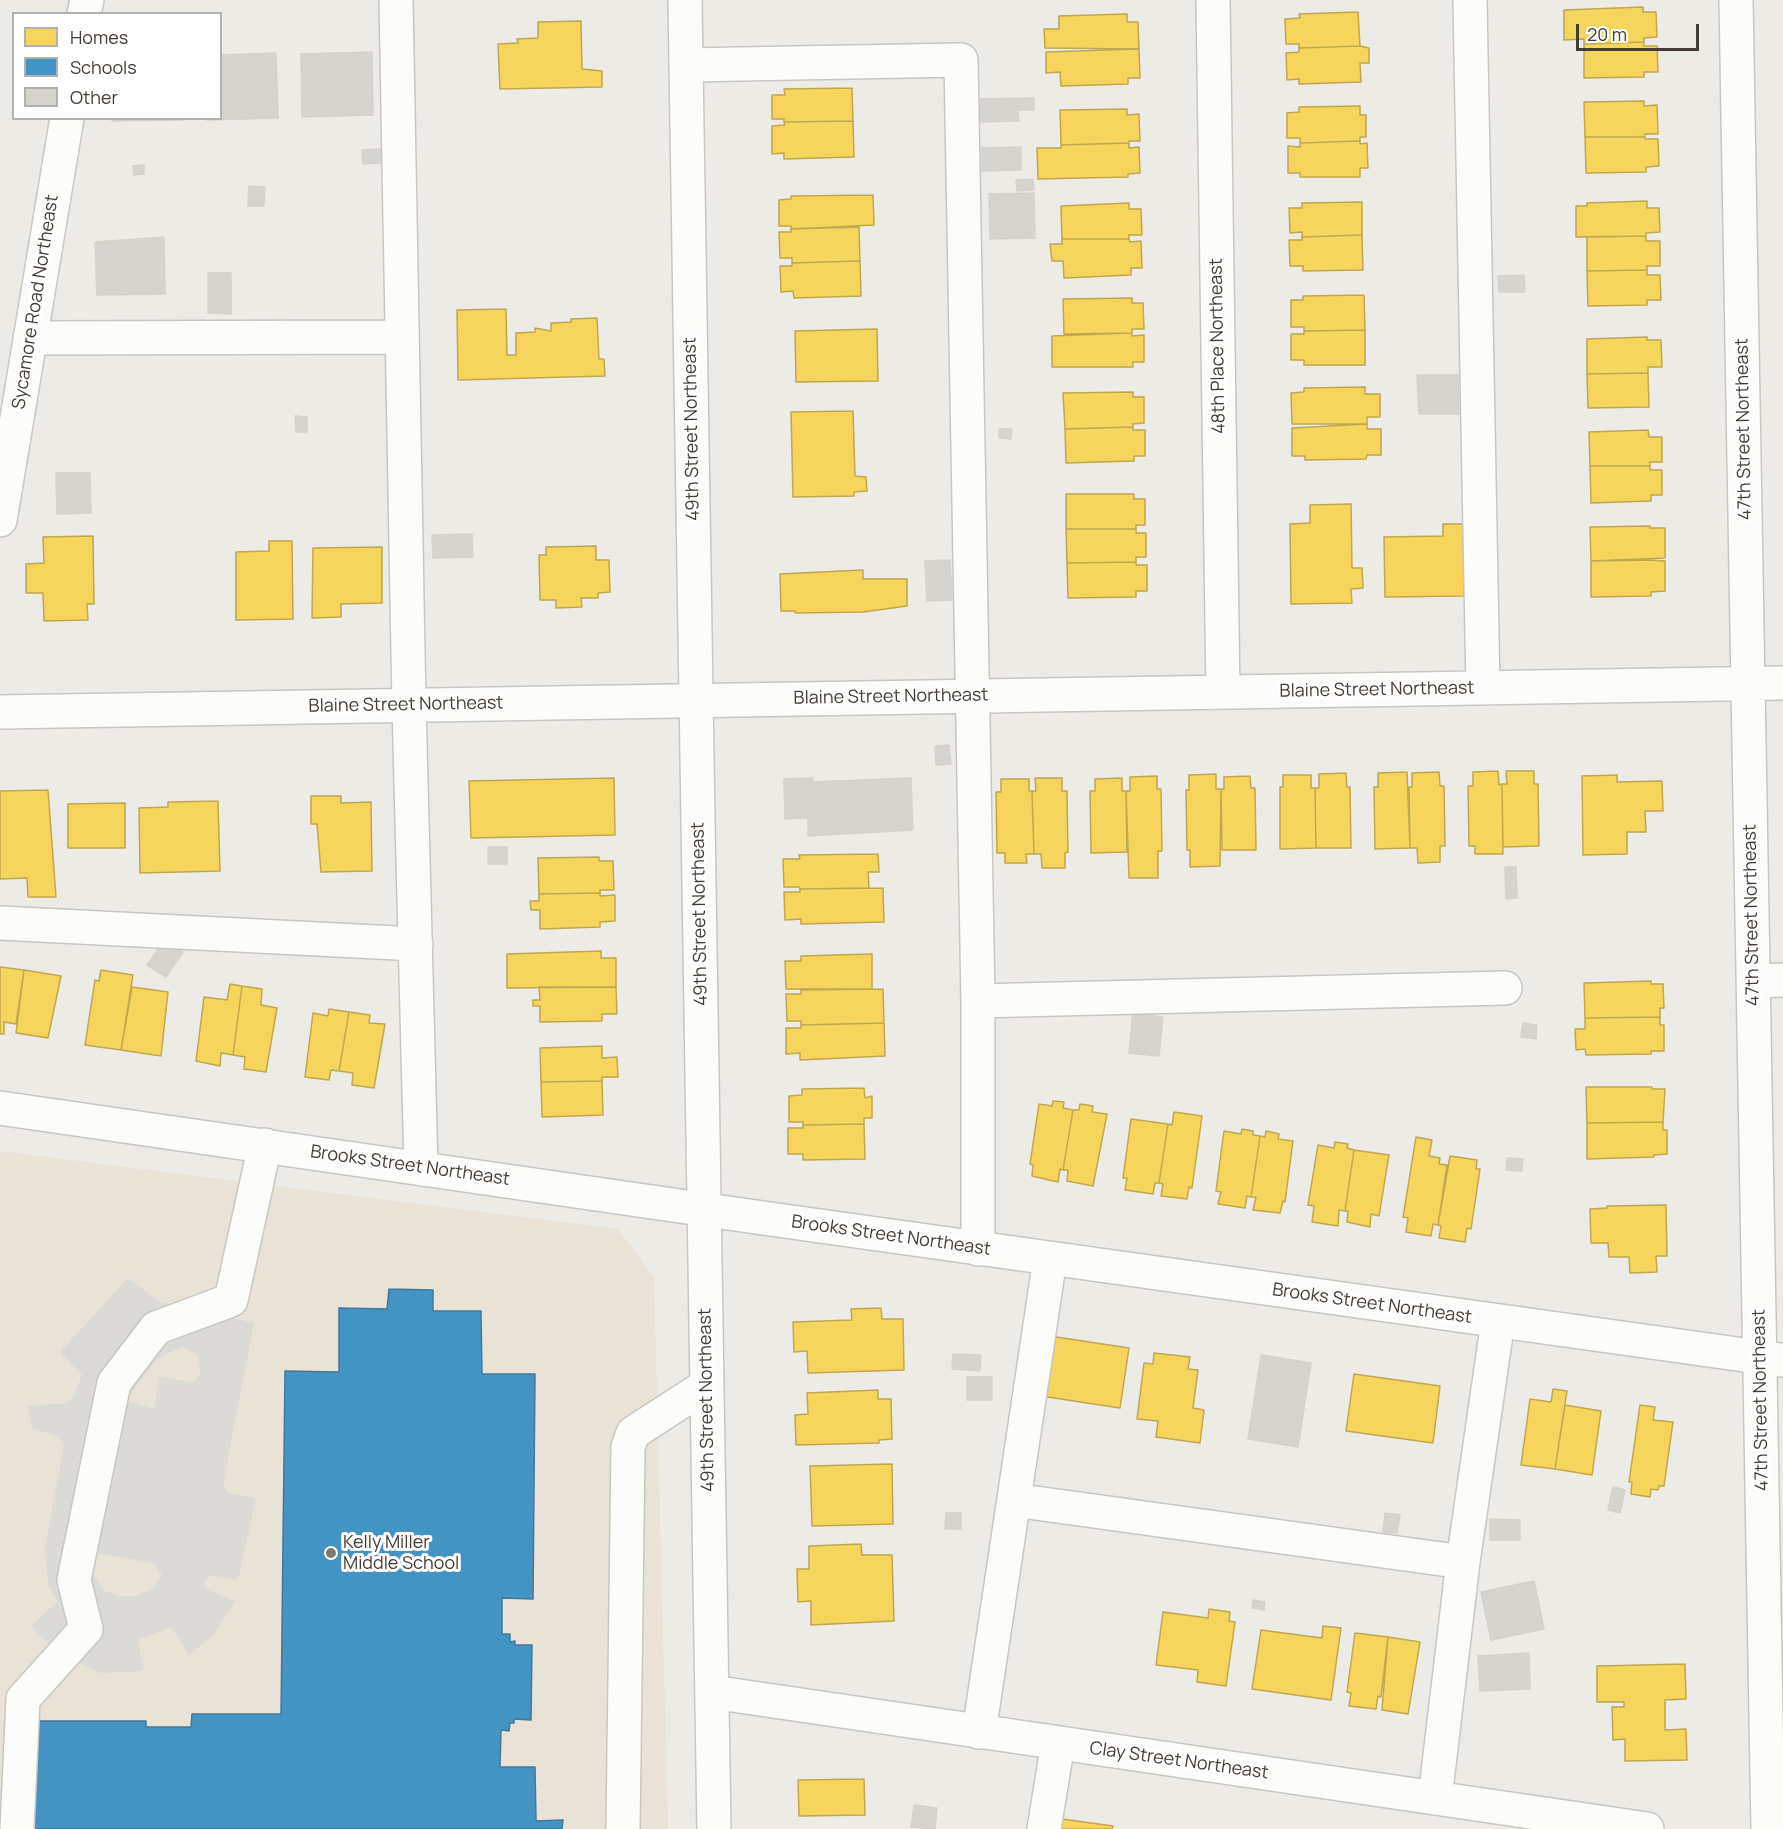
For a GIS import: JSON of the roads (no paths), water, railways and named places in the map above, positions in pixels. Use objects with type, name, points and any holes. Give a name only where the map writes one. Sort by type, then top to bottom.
[{"type":"street","points":[[396,0],[409,705],[421,1167]]},
{"type":"street","name":"49th Street Northeast","points":[[685,0],[714,1829]]},
{"type":"street","name":"48th Place Northeast","points":[[1213,0],[1223,692]]},
{"type":"street","points":[[1470,0],[1483,688]]},
{"type":"street","name":"47th Street Northeast","points":[[1737,0],[1748,683],[1768,980],[1772,1359],[1768,1829]]},
{"type":"street","points":[[686,65],[961,60],[978,1001],[978,1249]]},
{"type":"street","name":"Sycamore Road Northeast","points":[[0,520],[67,120]]},
{"type":"street","points":[[30,338],[402,337]]},
{"type":"street","name":"Blaine Street Northeast","points":[[0,712],[1783,683]]},
{"type":"street","points":[[0,923],[416,944]]},
{"type":"street","points":[[978,1001],[1505,988]]},
{"type":"street","name":"Brooks Street Northeast","points":[[0,1108],[265,1144],[978,1249],[1772,1359]]},
{"type":"street","points":[[17,1829],[23,1699],[86,1629],[74,1580],[114,1383],[156,1328],[231,1300],[265,1144]]},
{"type":"street","points":[[979,1731],[1050,1258]]},
{"type":"street","points":[[1435,1798],[1463,1562],[1498,1322]]},
{"type":"street","points":[[623,1829],[628,1447],[633,1433],[707,1385]]},
{"type":"street","points":[[1014,1500],[1463,1562]]},
{"type":"street","name":"Clay Street Northeast","points":[[712,1692],[1435,1798],[1504,1818],[1647,1829]]},
{"type":"street","points":[[1044,1829],[1058,1743]]},
{"type":"place","name":"Kelly Miller Middle School","points":[[331,1553]]}]
